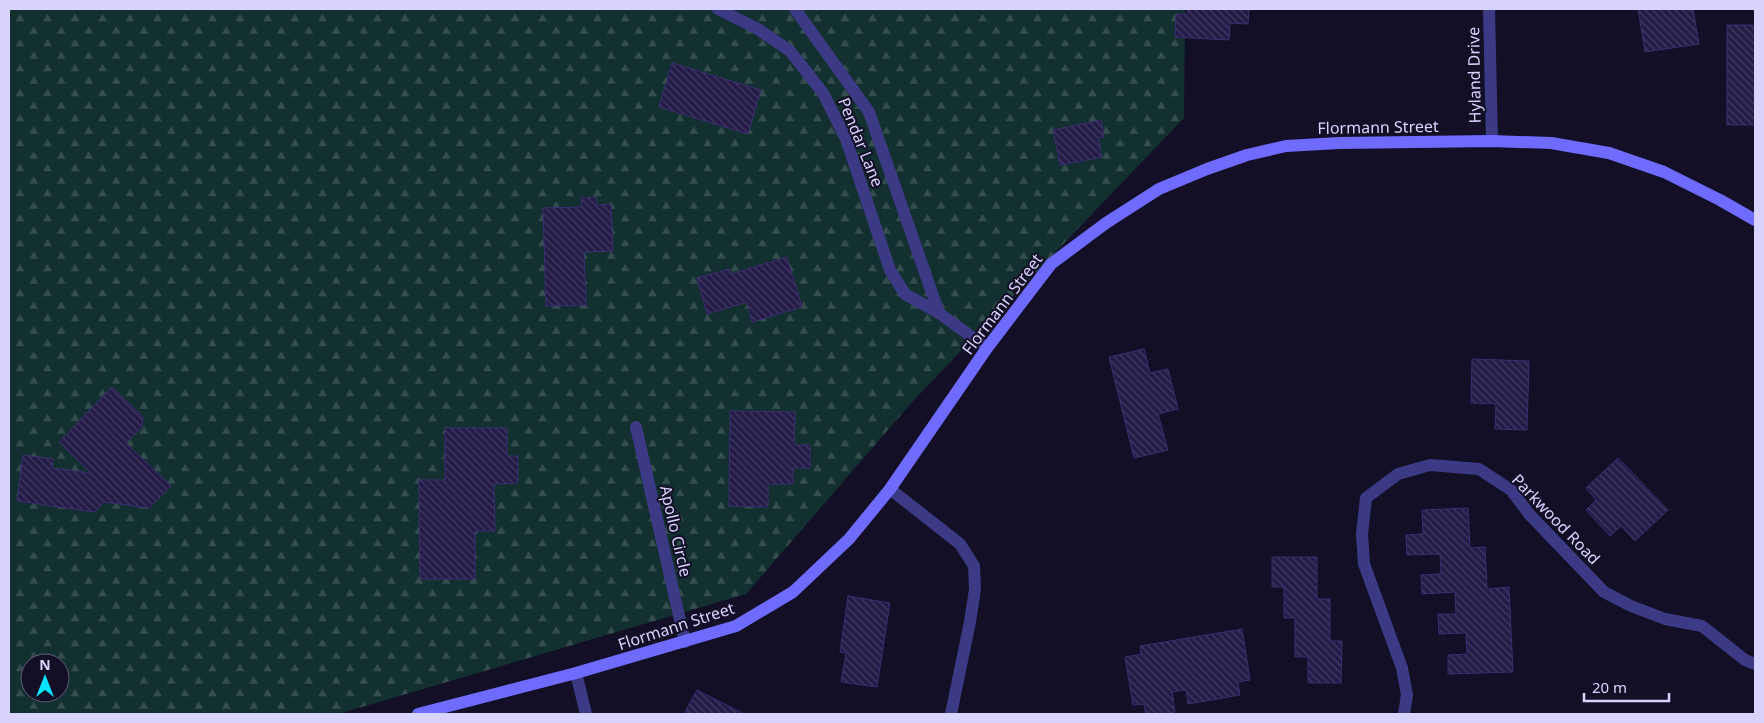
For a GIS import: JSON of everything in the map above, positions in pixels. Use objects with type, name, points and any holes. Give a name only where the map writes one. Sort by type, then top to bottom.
[{"type":"street","name":"Pendar Lane","points":[[718,9],[758,29],[790,51],[823,93],[846,139],[890,270],[906,294],[939,313],[988,348]]},
{"type":"street","name":"Pendar Lane","points":[[795,9],[869,112],[939,313]]},
{"type":"street","name":"Hyland Drive","points":[[1489,9],[1492,141]]},
{"type":"street","name":"Flormann Street","points":[[418,714],[576,674],[736,626],[793,592],[849,539],[890,489],[988,348],[1052,264],[1106,223],[1159,189],[1207,168],[1246,155],[1286,146],[1339,143],[1492,141],[1551,143],[1609,153],[1664,172],[1755,220]]},
{"type":"street","name":"Apollo Circle","points":[[636,427],[685,642]]},
{"type":"street","name":"Parkwood Road","points":[[1404,714],[1407,695],[1402,668],[1364,564],[1362,534],[1366,498],[1398,474],[1430,465],[1478,469],[1511,490],[1530,515],[1604,592],[1631,606],[1665,619],[1702,626],[1745,660],[1755,664]]},
{"type":"street","points":[[890,489],[960,544],[974,566],[975,589],[972,614],[951,714]]},
{"type":"street","points":[[576,674],[586,714]]},
{"type":"green space","points":[[9,9],[1185,9],[1184,118],[913,401],[746,594],[338,714],[9,714]]},
{"type":"building","points":[[1188,9],[1249,9],[1248,24],[1230,23],[1229,40],[1175,37],[1176,14],[1187,14]]},
{"type":"building","points":[[1638,9],[1693,9],[1699,44],[1645,52]]},
{"type":"building","points":[[1727,25],[1755,25],[1755,125],[1727,125]]},
{"type":"building","points":[[672,63],[761,90],[748,134],[659,107]]},
{"type":"building","points":[[1101,120],[1104,137],[1098,138],[1102,157],[1060,165],[1053,130]]},
{"type":"building","points":[[596,197],[596,205],[611,204],[613,251],[584,252],[586,305],[546,306],[543,208],[582,207],[581,198]]},
{"type":"building","points":[[787,257],[802,307],[752,322],[747,302],[707,314],[697,278],[729,269],[731,274]]},
{"type":"building","points":[[1144,349],[1150,373],[1168,369],[1178,409],[1158,414],[1168,450],[1134,458],[1109,357]]},
{"type":"building","points":[[1472,359],[1529,361],[1527,430],[1495,429],[1496,404],[1471,403]]},
{"type":"building","points":[[112,387],[143,417],[142,427],[126,443],[171,486],[149,508],[104,502],[95,512],[17,501],[23,455],[53,459],[52,468],[91,473],[59,442]]},
{"type":"building","points":[[730,411],[795,412],[794,445],[810,445],[810,468],[793,468],[793,484],[768,484],[768,507],[729,506]]},
{"type":"building","points":[[445,428],[507,428],[507,456],[518,456],[518,483],[494,484],[495,531],[475,531],[475,579],[420,579],[419,480],[445,480]]},
{"type":"building","points":[[1618,458],[1668,510],[1635,541],[1621,526],[1610,536],[1586,510],[1596,500],[1586,488]]},
{"type":"building","points":[[1468,508],[1470,548],[1485,547],[1487,589],[1509,587],[1513,672],[1448,674],[1448,655],[1467,654],[1466,633],[1439,634],[1438,614],[1456,614],[1455,592],[1422,594],[1421,575],[1441,574],[1440,554],[1407,555],[1406,535],[1423,534],[1422,510]]},
{"type":"building","points":[[1272,557],[1317,557],[1317,599],[1330,599],[1330,641],[1342,641],[1341,683],[1308,683],[1308,657],[1295,657],[1295,618],[1284,618],[1284,587],[1272,587]]},
{"type":"building","points":[[848,596],[890,603],[877,687],[841,682],[846,653],[840,652]]},
{"type":"building","points":[[1242,629],[1250,680],[1238,682],[1240,695],[1188,704],[1186,690],[1172,692],[1175,712],[1164,714],[1146,714],[1144,704],[1133,705],[1125,657],[1141,654],[1140,646]]},
{"type":"building","points":[[697,690],[744,714],[684,714]]}]
